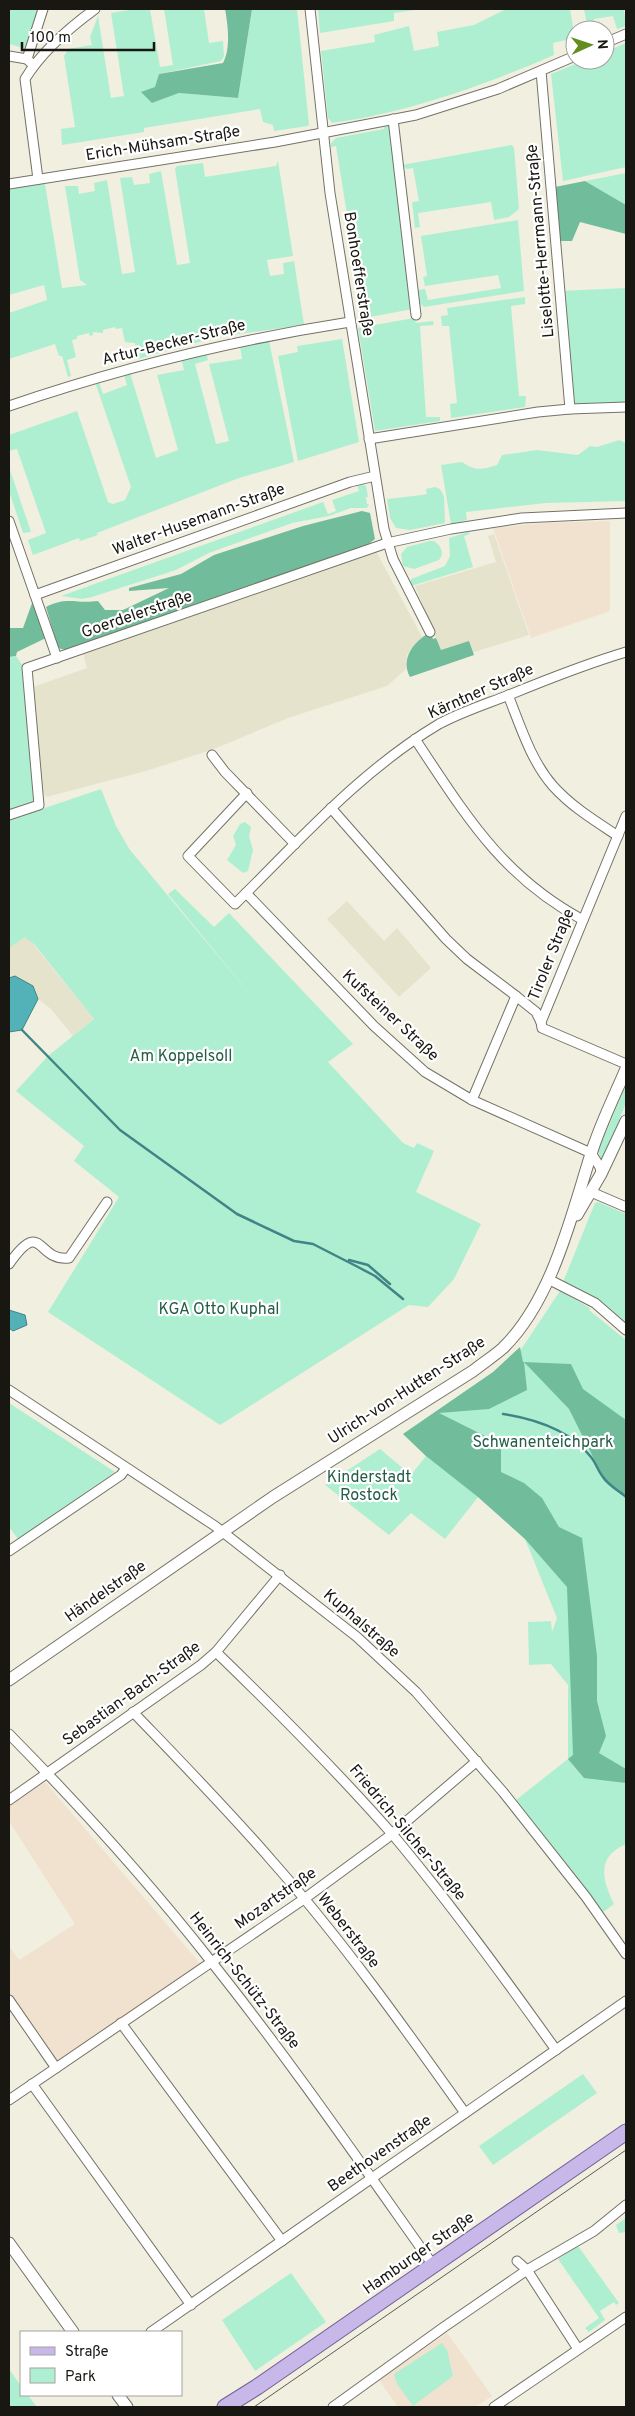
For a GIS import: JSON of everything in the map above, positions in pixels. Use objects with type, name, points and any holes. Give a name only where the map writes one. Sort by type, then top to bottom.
[{"type":"main road","name":"Hamburger Straße","points":[[229,2406],[626,2132]]},
{"type":"street","points":[[38,179],[25,79],[43,9]]},
{"type":"street","points":[[30,62],[95,9]]},
{"type":"street","name":"Bonhoefferstraße","points":[[310,9],[322,133],[374,476],[387,543]]},
{"type":"street","points":[[9,56],[30,62]]},
{"type":"street","name":"Erich-Mühsam-Straße","points":[[9,184],[322,133],[416,115],[461,101],[565,60]]},
{"type":"street","name":"Liselotte-Herrmann-Straße","points":[[541,71],[570,409]]},
{"type":"street","points":[[393,119],[416,315]]},
{"type":"street","name":"Artur-Becker-Straße","points":[[9,406],[70,385],[148,363],[238,342],[350,322]]},
{"type":"street","points":[[369,439],[570,409],[626,407]]},
{"type":"street","name":"Walter-Husemann-Straße","points":[[35,594],[350,482],[374,476]]},
{"type":"street","name":"Goerdelerstraße","points":[[9,815],[39,805],[27,668],[387,543],[459,527],[522,518],[626,513]]},
{"type":"street","points":[[9,521],[13,550],[35,594],[57,658]]},
{"type":"street","points":[[387,543],[393,559],[430,632]]},
{"type":"street","name":"Kärntner Straße","points":[[246,894],[331,808],[371,773],[415,739],[458,715],[626,652]]},
{"type":"street","points":[[508,695],[535,757],[552,785],[579,810],[618,836]]},
{"type":"street","points":[[415,739],[464,812],[497,854],[536,891],[583,920]]},
{"type":"street","points":[[212,755],[295,844]]},
{"type":"street","points":[[246,894],[235,904],[188,856],[247,793]]},
{"type":"street","points":[[331,808],[446,939],[467,959],[516,996]]},
{"type":"street","name":"Tiroler Straße","points":[[541,1022],[626,816]]},
{"type":"street","name":"Kufsteiner Straße","points":[[246,894],[402,1053],[425,1072],[472,1100],[591,1153]]},
{"type":"street","name":"Tiroler Straße","points":[[472,1100],[516,996],[536,1012],[541,1022]]},
{"type":"street","points":[[541,1022],[542,1028],[626,1064]]},
{"type":"street","name":"Ulrich-von-Hutten-Straße","points":[[223,1532],[286,1488],[473,1371],[503,1348],[535,1306],[548,1279],[591,1153],[626,1069]]},
{"type":"street","name":"Ulrich-von-Hutten-Straße","points":[[563,1237],[601,1174],[626,1121]]},
{"type":"street","points":[[591,1153],[600,1167],[601,1174]]},
{"type":"street","points":[[591,1192],[626,1207]]},
{"type":"street","points":[[9,1264],[22,1245],[28,1242],[38,1244],[59,1258],[70,1258],[107,1202]]},
{"type":"street","points":[[548,1279],[594,1303],[626,1330]]},
{"type":"street","name":"Kuphalstraße","points":[[9,1390],[223,1532],[357,1637],[416,1692],[477,1761],[535,1832],[626,1954]]},
{"type":"street","points":[[9,1539],[12,1549],[121,1474],[126,1468]]},
{"type":"street","name":"Händelstraße","points":[[9,1680],[223,1532]]},
{"type":"street","name":"Sebastian-Bach-Straße","points":[[9,1800],[216,1652],[280,1575]]},
{"type":"street","name":"Friedrich-Silcher-Straße","points":[[216,1652],[306,1741],[392,1835],[480,1944],[556,2050]]},
{"type":"street","name":"Weberstraße","points":[[133,1712],[266,1854],[304,1899],[382,1999],[465,2113]]},
{"type":"street","name":"Heinrich-Schütz-Straße","points":[[9,1734],[128,1861],[212,1961],[373,2178],[433,2265]]},
{"type":"street","name":"Mozartstraße","points":[[9,2100],[304,1899],[392,1835],[477,1761]]},
{"type":"street","points":[[9,2000],[56,2068]]},
{"type":"street","name":"Beethovenstraße","points":[[152,2331],[626,2001]]},
{"type":"street","points":[[121,2023],[282,2241]]},
{"type":"street","points":[[32,2084],[191,2304]]},
{"type":"street","points":[[333,2407],[444,2327],[528,2270],[594,2231],[626,2205]]},
{"type":"street","points":[[9,2243],[72,2331]]},
{"type":"street","points":[[517,2261],[528,2270],[578,2350]]},
{"type":"street","points":[[494,2407],[626,2317]]},
{"type":"street","points":[[119,2396],[126,2407]]},
{"type":"shaded area","points":[[610,521],[610,611],[531,638],[493,528],[544,523]]},
{"type":"shaded area","points":[[494,534],[529,635],[445,661],[415,586],[496,562],[488,536]]},
{"type":"shaded area","points":[[376,551],[422,637],[407,655],[406,669],[387,686],[288,718],[214,749],[146,771],[46,797],[43,792],[33,687],[87,668],[83,654]]},
{"type":"shaded area","points":[[347,901],[384,941],[397,928],[431,968],[399,997],[327,919]]},
{"type":"shaded area","points":[[9,914],[94,1019],[73,1036],[51,1009],[38,999],[33,986],[15,976],[9,978]]},
{"type":"shaded area","points":[[45,1782],[203,1967],[56,2068],[9,2000],[9,1946],[19,1960],[75,1924],[9,1821],[9,1806]]},
{"type":"shaded area","points":[[447,2333],[492,2396],[475,2407],[398,2407],[379,2380]]},
{"type":"green space","points":[[9,9],[39,9],[27,49],[9,44]]},
{"type":"green space","points":[[135,9],[150,9],[160,67],[173,65],[164,9],[204,9],[209,43],[223,41],[224,56],[221,61],[159,74],[152,103],[179,93],[238,98],[252,9],[297,9],[308,126],[274,131],[273,125],[263,122],[260,109],[144,128],[144,132],[62,145],[61,129],[75,127],[64,56],[68,49],[92,45],[90,37],[98,16],[111,98],[124,96],[111,13]]},
{"type":"green space","points":[[225,9],[252,9],[238,98],[179,93],[152,103],[141,92],[155,87],[159,74],[223,63],[228,44]]},
{"type":"green space","points":[[318,9],[422,9],[394,13],[394,21],[320,33]]},
{"type":"green space","points":[[506,9],[570,9],[572,20],[565,20],[565,40],[553,43],[554,55],[501,77],[417,105],[389,112],[332,123],[328,118],[321,51],[375,42],[374,35],[409,26],[414,51],[439,46],[437,32],[474,25]]},
{"type":"green space","points":[[584,9],[624,9],[626,26],[617,29],[613,16],[586,20]]},
{"type":"green space","points":[[626,43],[626,167],[563,181],[551,74],[565,68],[565,70],[615,70],[615,48]]},
{"type":"green space","points":[[391,125],[413,309],[359,319],[358,314],[363,313],[336,146],[331,147],[331,143],[336,138],[384,129],[384,127]]},
{"type":"green space","points":[[511,145],[514,147],[519,209],[509,217],[494,220],[491,202],[418,213],[420,227],[415,228],[412,202],[419,201],[413,168],[407,169],[402,165]]},
{"type":"green space","points":[[278,161],[293,256],[267,260],[270,276],[284,274],[283,263],[294,261],[304,325],[217,337],[138,359],[135,343],[125,342],[122,328],[116,329],[115,327],[103,330],[103,333],[93,332],[93,335],[90,336],[89,333],[77,336],[77,339],[72,340],[76,357],[67,360],[71,376],[68,377],[62,356],[59,356],[55,344],[9,359],[9,313],[47,300],[44,285],[9,295],[9,184],[44,178],[62,288],[87,285],[80,280],[65,186],[78,186],[79,194],[95,191],[94,183],[107,180],[122,274],[135,272],[120,178],[132,177],[134,185],[150,183],[149,174],[161,171],[177,265],[190,263],[175,169],[177,166],[203,163],[205,177],[276,166]]},
{"type":"green space","points":[[626,173],[626,205],[585,181]]},
{"type":"green space","points":[[585,181],[626,205],[626,234],[580,222],[572,241],[560,241],[555,187]]},
{"type":"green space","points":[[518,220],[524,291],[424,307],[420,303],[418,290],[425,289],[428,300],[501,288],[498,275],[425,286],[423,277],[427,276],[421,236]]},
{"type":"green space","points":[[626,288],[626,403],[570,404],[560,291]]},
{"type":"green space","points":[[525,297],[525,304],[511,306],[519,396],[526,396],[525,407],[451,418],[450,404],[457,403],[449,326],[442,326],[441,316],[448,315],[447,308]]},
{"type":"green space","points":[[414,318],[416,323],[433,321],[434,325],[420,326],[426,417],[440,417],[440,421],[375,431],[358,328]]},
{"type":"green space","points":[[342,339],[359,442],[298,461],[278,356],[298,352],[297,346]]},
{"type":"green space","points":[[269,341],[294,462],[239,478],[97,533],[98,535],[80,541],[79,538],[33,555],[28,540],[46,533],[17,449],[9,451],[9,435],[77,411],[108,502],[113,504],[125,500],[131,487],[95,382],[98,380],[103,394],[127,385],[124,375],[130,373],[156,458],[178,450],[157,375],[184,370],[181,358],[206,352],[208,360],[195,364],[216,444],[229,441],[209,364],[242,359],[240,346]]},
{"type":"green space","points":[[619,440],[626,443],[626,501],[546,503],[466,512],[467,520],[451,524],[441,465],[462,462],[471,467],[483,469],[497,465],[502,455],[537,450],[578,455],[590,446],[597,447]]},
{"type":"green space","points":[[9,467],[31,532],[23,533],[9,491]]},
{"type":"green space","points":[[362,483],[366,486],[367,504],[369,504],[367,508],[351,508],[329,516],[292,523],[209,553],[176,570],[92,597],[82,599],[61,596],[323,502],[328,514],[336,511],[332,500],[359,491],[357,484]]},
{"type":"green space","points":[[435,487],[440,489],[444,496],[445,523],[410,530],[396,528],[390,518],[387,499],[427,494],[426,489]]},
{"type":"green space","points":[[362,511],[370,513],[375,539],[362,549],[256,584],[228,597],[69,651],[58,648],[46,607],[66,601],[98,601],[105,610],[123,610],[169,588],[129,591],[129,588],[181,574],[214,555],[303,526]]},
{"type":"green space","points":[[468,532],[470,534],[464,536],[473,567],[411,586],[411,579],[445,566],[450,556],[449,538]]},
{"type":"green space","points":[[434,541],[439,545],[442,555],[439,560],[414,569],[403,566],[401,554],[407,547]]},
{"type":"green space","points":[[35,595],[50,636],[17,652],[16,656],[9,657],[9,628],[23,628]]},
{"type":"green space","points":[[430,632],[433,639],[436,638],[441,650],[469,641],[474,655],[410,677],[407,663],[410,651]]},
{"type":"green space","points":[[16,656],[23,666],[35,801],[9,810],[9,658]]},
{"type":"green space","points":[[101,789],[116,826],[130,850],[263,1010],[168,894],[175,889],[214,927],[229,913],[353,1044],[328,1062],[403,1143],[414,1148],[417,1143],[434,1151],[416,1192],[481,1224],[454,1279],[428,1307],[409,1305],[220,1425],[48,1312],[119,1197],[74,1161],[84,1146],[16,1091],[48,1056],[94,1019],[35,945],[25,937],[9,948],[9,820]]},
{"type":"green space","points":[[245,822],[251,827],[249,836],[253,850],[248,871],[243,873],[227,860],[236,845],[233,836],[240,824]]},
{"type":"green space","points":[[626,1085],[626,1103],[602,1162],[598,1151]]},
{"type":"green space","points":[[598,1202],[626,1214],[626,1328],[563,1282],[595,1203]]},
{"type":"green space","name":"Schwanenteichpark","points":[[560,1291],[590,1308],[589,1310],[626,1340],[626,1844],[616,1849],[606,1862],[605,1877],[614,1904],[602,1913],[516,1800],[568,1759],[568,1685],[551,1664],[529,1665],[528,1622],[551,1621],[552,1632],[557,1618],[525,1539],[478,1497],[445,1539],[411,1513],[389,1535],[325,1485],[380,1449],[411,1475],[426,1456],[403,1434],[516,1357]]},
{"type":"green space","points":[[520,1347],[524,1362],[527,1390],[489,1409],[439,1413],[501,1444],[501,1472],[524,1483],[542,1498],[559,1527],[582,1538],[597,1656],[597,1701],[606,1736],[599,1753],[626,1769],[626,1783],[584,1778],[568,1759],[573,1755],[567,1587],[525,1539],[478,1497],[426,1456],[403,1434],[493,1372]]},
{"type":"green space","points":[[524,1362],[571,1364],[583,1389],[626,1420],[626,1497],[603,1477],[569,1409]]},
{"type":"green space","points":[[9,1403],[115,1472],[18,1539],[9,1527]]},
{"type":"green space","points":[[583,2074],[597,2093],[493,2165],[479,2146]]},
{"type":"green space","points":[[626,2218],[626,2232],[619,2233],[616,2225]]},
{"type":"green space","points":[[578,2246],[619,2303],[616,2305],[614,2302],[600,2311],[605,2320],[589,2332],[585,2328],[599,2318],[558,2259]]},
{"type":"green space","points":[[291,2273],[326,2322],[255,2371],[222,2320]]},
{"type":"green space","points":[[442,2343],[447,2350],[453,2376],[413,2406],[397,2384],[394,2374]]},
{"type":"green space","points":[[9,2369],[20,2385],[20,2396],[29,2396],[37,2407],[9,2407]]},
{"type":"water","points":[[15,976],[33,986],[38,999],[22,1030],[9,1032],[9,978]]},
{"type":"water","points":[[9,1310],[25,1315],[27,1325],[13,1331],[9,1328]]},
{"type":"waterway","points":[[22,1030],[120,1130],[237,1214],[294,1241],[313,1244],[358,1267],[375,1276],[403,1299]]},
{"type":"waterway","points":[[349,1260],[368,1265],[390,1284]]},
{"type":"waterway","points":[[503,1414],[551,1427],[573,1440],[591,1457],[605,1480],[626,1497]]},
{"type":"tram line","points":[[254,2407],[626,2150]]},
{"type":"park label","name":"Am Koppelsoll","points":[[181,1057]]},
{"type":"park label","name":"KGA Otto Kuphal","points":[[219,1310]]},
{"type":"park label","name":"Kinderstadt Rostock","points":[[369,1487]]}]
